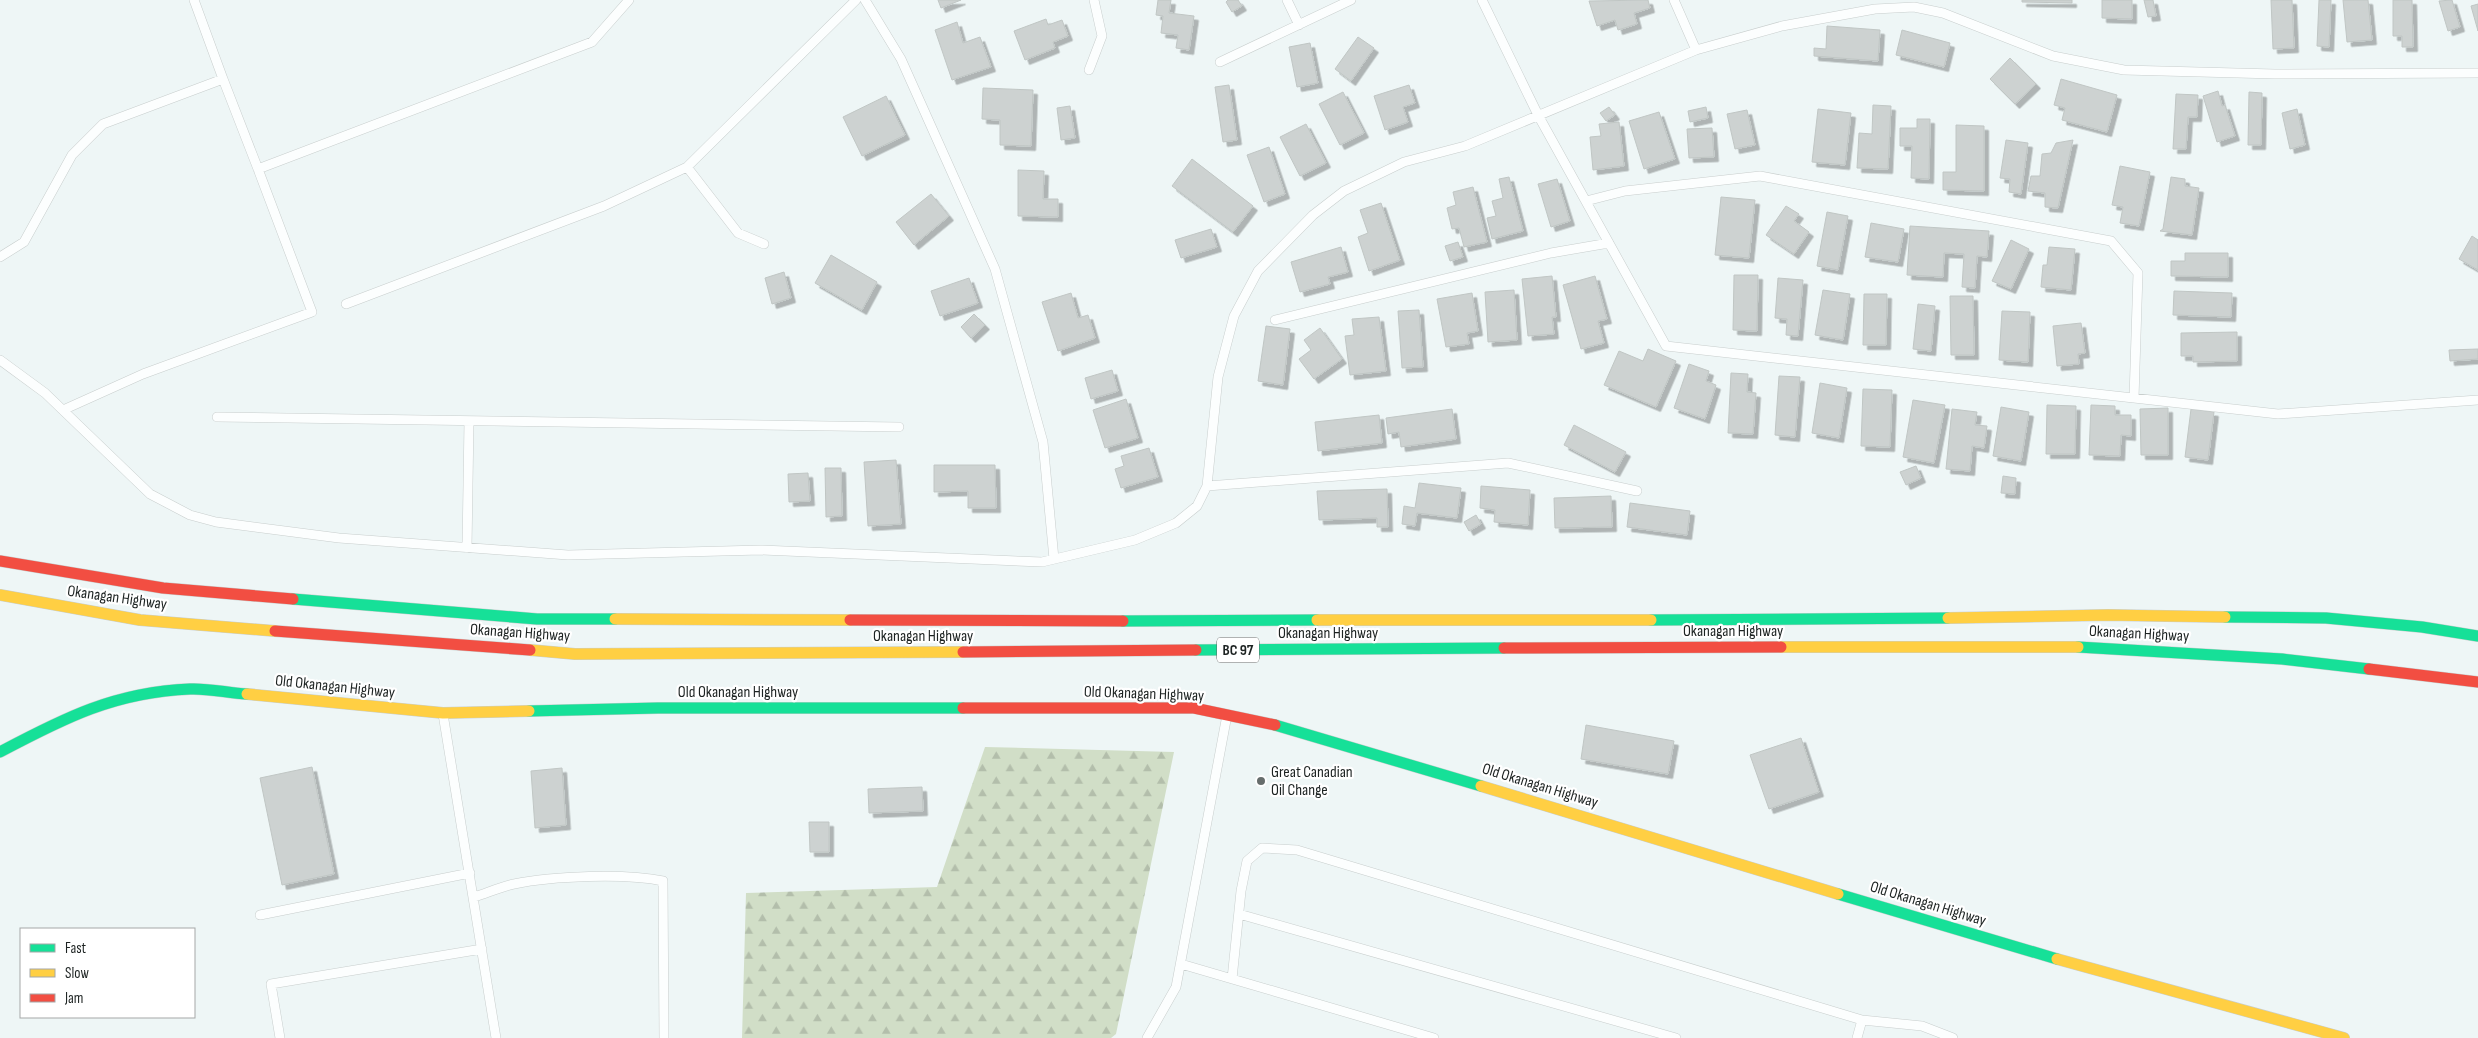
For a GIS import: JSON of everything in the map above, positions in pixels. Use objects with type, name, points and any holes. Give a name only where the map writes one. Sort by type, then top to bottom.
[{"type":"main road","name":"Okanagan Highway","points":[[0,560],[163,588],[537,619],[945,621],[1906,620],[2108,615],[2326,618],[2422,627],[2478,636]]},
{"type":"main road","name":"Okanagan Highway","points":[[0,595],[140,620],[575,654],[1728,647],[2108,647],[2282,659],[2478,682]]},
{"type":"main road","name":"Old Okanagan Highway","points":[[0,752],[64,718],[127,696],[191,689],[443,713],[658,708],[1194,708],[1293,729],[2027,951],[2344,1038]]},
{"type":"lane","points":[[63,410],[143,374],[312,312],[194,0]]},
{"type":"lane","points":[[258,169],[592,42],[630,0]]},
{"type":"lane","points":[[346,304],[604,206],[687,167],[856,0]]},
{"type":"lane","points":[[864,0],[901,59],[995,268],[1043,442],[1054,559]]},
{"type":"lane","points":[[1089,70],[1102,36],[1094,0]]},
{"type":"lane","points":[[1287,0],[1299,25]]},
{"type":"lane","points":[[1220,62],[1351,0]]},
{"type":"lane","points":[[1482,0],[1538,115],[1666,346],[2278,414],[2478,400]]},
{"type":"lane","points":[[1674,0],[1696,50]]},
{"type":"lane","points":[[0,360],[46,392],[150,494],[190,515],[216,522],[339,538],[568,555],[761,550],[1042,562],[1135,540],[1176,523],[1197,506],[1208,486],[1218,378],[1234,316],[1258,270],[1313,214],[1344,191],[1404,162],[1465,146],[1696,50],[1782,26],[1875,9],[1914,7],[1943,13],[2053,56],[2124,70],[2275,74],[2478,73]]},
{"type":"lane","points":[[0,258],[24,242],[72,155],[103,124],[223,79]]},
{"type":"lane","points":[[687,167],[738,233],[764,244]]},
{"type":"lane","points":[[1586,201],[1625,190],[1760,176],[2111,241],[2138,273],[2134,398]]},
{"type":"lane","points":[[1275,320],[1551,253],[1609,244]]},
{"type":"lane","points":[[217,417],[899,428]]},
{"type":"lane","points":[[468,548],[469,421]]},
{"type":"lane","points":[[1208,486],[1508,463],[1637,491]]},
{"type":"lane","points":[[443,713],[496,1038]]},
{"type":"lane","points":[[1147,1038],[1176,987],[1227,715]]},
{"type":"lane","points":[[1232,979],[1247,861],[1262,848],[1297,850],[1862,1020],[1922,1026],[1953,1038]]},
{"type":"lane","points":[[260,914],[470,873]]},
{"type":"lane","points":[[474,898],[512,884],[544,880],[642,876],[663,881],[664,1038]]},
{"type":"lane","points":[[1239,914],[1676,1038]]},
{"type":"lane","points":[[280,1038],[271,984],[482,949]]},
{"type":"lane","points":[[1181,964],[1434,1038]]},
{"type":"lane","points":[[1857,1038],[1862,1020]]},
{"type":"green space","points":[[985,747],[1174,752],[1116,1034],[1111,1038],[742,1038],[746,893],[937,887]]},
{"type":"building","points":[[938,0],[961,0],[941,8]]},
{"type":"building","points":[[1158,0],[1171,0],[1169,13],[1194,16],[1189,50],[1176,48],[1178,35],[1161,33],[1163,16],[1156,15]]},
{"type":"building","points":[[1228,0],[1238,0],[1242,6],[1232,12],[1226,2]]},
{"type":"building","points":[[1648,0],[1650,8],[1634,13],[1637,24],[1618,30],[1615,20],[1597,26],[1589,1]]},
{"type":"building","points":[[2022,0],[2072,0],[2072,3],[2022,2]]},
{"type":"building","points":[[2102,0],[2132,0],[2132,19],[2102,18]]},
{"type":"building","points":[[2144,0],[2153,0],[2156,16],[2148,17]]},
{"type":"building","points":[[2271,0],[2292,0],[2294,48],[2273,49]]},
{"type":"building","points":[[2319,0],[2331,0],[2329,47],[2317,46]]},
{"type":"building","points":[[2343,0],[2368,0],[2372,40],[2347,42]]},
{"type":"building","points":[[2393,0],[2412,0],[2413,47],[2402,47],[2402,36],[2393,36]]},
{"type":"building","points":[[2452,0],[2460,27],[2448,31],[2439,1]]},
{"type":"building","points":[[2478,4],[2478,31],[2471,6]]},
{"type":"building","points":[[1046,19],[1048,25],[1062,20],[1068,36],[1053,42],[1055,48],[1025,60],[1014,31]]},
{"type":"building","points":[[957,22],[963,43],[980,37],[991,67],[952,80],[935,30]]},
{"type":"building","points":[[1827,26],[1880,30],[1878,61],[1814,56],[1814,48],[1826,49]]},
{"type":"building","points":[[1902,30],[1950,43],[1944,67],[1896,55]]},
{"type":"building","points":[[1358,37],[1374,48],[1351,81],[1335,69]]},
{"type":"building","points":[[1310,43],[1318,83],[1297,87],[1289,47]]},
{"type":"building","points":[[2010,58],[2036,84],[2015,104],[1990,79]]},
{"type":"building","points":[[2061,79],[2117,95],[2107,132],[2062,120],[2065,108],[2054,105]]},
{"type":"building","points":[[1229,85],[1237,140],[1223,142],[1215,87]]},
{"type":"building","points":[[1409,85],[1415,103],[1403,107],[1408,122],[1385,130],[1374,96]]},
{"type":"building","points":[[983,88],[1033,90],[1031,146],[1000,145],[1000,120],[982,119]]},
{"type":"building","points":[[2218,91],[2222,106],[2225,105],[2235,136],[2217,142],[2203,96]]},
{"type":"building","points":[[1343,92],[1364,133],[1340,145],[1319,104]]},
{"type":"building","points":[[2249,92],[2262,93],[2261,145],[2248,145]]},
{"type":"building","points":[[2176,94],[2198,95],[2197,117],[2188,117],[2186,149],[2173,149]]},
{"type":"building","points":[[886,96],[905,135],[862,156],[843,117]]},
{"type":"building","points":[[1873,105],[1891,106],[1888,169],[1857,168],[1859,133],[1872,134]]},
{"type":"building","points":[[1070,106],[1075,138],[1061,140],[1057,108]]},
{"type":"building","points":[[1609,107],[1615,115],[1606,121],[1600,113]]},
{"type":"building","points":[[1706,107],[1708,118],[1690,122],[1688,111]]},
{"type":"building","points":[[1818,109],[1851,113],[1845,165],[1812,162]]},
{"type":"building","points":[[2297,109],[2305,145],[2290,149],[2282,113]]},
{"type":"building","points":[[1747,110],[1755,145],[1735,149],[1727,114]]},
{"type":"building","points":[[1659,112],[1675,159],[1644,169],[1629,121]]},
{"type":"building","points":[[1917,119],[1930,119],[1929,179],[1911,178],[1912,146],[1900,146],[1900,128],[1917,128]]},
{"type":"building","points":[[1619,122],[1624,166],[1593,170],[1590,137],[1601,136],[1599,124]]},
{"type":"building","points":[[1306,124],[1326,163],[1300,176],[1280,137]]},
{"type":"building","points":[[1956,125],[1984,126],[1984,191],[1943,190],[1943,172],[1956,172]]},
{"type":"building","points":[[1712,128],[1714,157],[1689,158],[1687,129]]},
{"type":"building","points":[[2006,140],[2028,143],[2021,194],[2009,192],[2010,179],[2000,178]]},
{"type":"building","points":[[2073,140],[2058,208],[2045,207],[2045,193],[2028,191],[2031,176],[2040,176],[2042,154],[2051,153],[2056,143]]},
{"type":"building","points":[[1269,147],[1285,194],[1264,202],[1247,155]]},
{"type":"building","points":[[1192,159],[1253,206],[1233,232],[1172,186]]},
{"type":"building","points":[[2120,166],[2150,172],[2139,226],[2120,223],[2123,207],[2112,205]]},
{"type":"building","points":[[1018,170],[1044,171],[1043,199],[1058,199],[1058,217],[1018,216]]},
{"type":"building","points":[[1509,177],[1523,231],[1492,239],[1487,218],[1496,216],[1492,201],[1503,198],[1499,179]]},
{"type":"building","points":[[2171,177],[2185,179],[2185,186],[2199,188],[2192,235],[2160,231],[2163,229]]},
{"type":"building","points":[[1557,179],[1570,221],[1551,227],[1538,184]]},
{"type":"building","points":[[1473,187],[1487,242],[1464,247],[1459,228],[1452,229],[1447,208],[1456,205],[1453,192]]},
{"type":"building","points":[[931,194],[949,216],[914,245],[896,222]]},
{"type":"building","points":[[1721,197],[1755,200],[1749,258],[1715,255]]},
{"type":"building","points":[[1381,203],[1400,260],[1369,271],[1358,237],[1368,233],[1360,210]]},
{"type":"building","points":[[1786,206],[1799,214],[1794,221],[1809,232],[1794,254],[1766,235]]},
{"type":"building","points":[[1827,212],[1848,216],[1838,270],[1817,266]]},
{"type":"building","points":[[1871,223],[1904,229],[1898,262],[1865,257]]},
{"type":"building","points":[[1910,226],[1989,231],[1987,257],[1977,256],[1975,288],[1962,287],[1964,254],[1944,253],[1943,277],[1907,275]]},
{"type":"building","points":[[1211,229],[1217,247],[1181,258],[1175,240]]},
{"type":"building","points":[[2472,236],[2478,240],[2478,270],[2459,259]]},
{"type":"building","points":[[2011,240],[2029,249],[2011,289],[1992,281]]},
{"type":"building","points":[[1458,242],[1463,257],[1450,261],[1445,246]]},
{"type":"building","points":[[1341,247],[1348,272],[1328,277],[1330,284],[1300,292],[1291,262]]},
{"type":"building","points":[[2049,247],[2075,249],[2071,290],[2041,287],[2043,265],[2047,265]]},
{"type":"building","points":[[2185,253],[2228,253],[2228,277],[2171,276],[2171,261],[2185,261]]},
{"type":"building","points":[[831,255],[877,282],[862,310],[815,283]]},
{"type":"building","points":[[784,272],[791,298],[772,304],[765,278]]},
{"type":"building","points":[[1734,275],[1758,275],[1757,331],[1733,330]]},
{"type":"building","points":[[1552,276],[1556,317],[1552,317],[1554,334],[1528,336],[1522,279]]},
{"type":"building","points":[[1595,276],[1607,319],[1598,321],[1604,343],[1581,349],[1563,285]]},
{"type":"building","points":[[969,278],[978,303],[940,316],[931,291]]},
{"type":"building","points":[[1778,278],[1803,280],[1798,336],[1786,335],[1787,319],[1775,318]]},
{"type":"building","points":[[1514,290],[1517,340],[1488,342],[1485,292]]},
{"type":"building","points":[[1823,290],[1850,294],[1843,340],[1815,335]]},
{"type":"building","points":[[2174,291],[2232,293],[2231,317],[2173,315]]},
{"type":"building","points":[[1071,293],[1078,318],[1088,315],[1095,338],[1058,351],[1042,302]]},
{"type":"building","points":[[1472,293],[1478,331],[1467,333],[1469,344],[1446,347],[1437,299]]},
{"type":"building","points":[[1864,294],[1887,294],[1886,345],[1863,345]]},
{"type":"building","points":[[1950,296],[1973,296],[1974,355],[1951,355]]},
{"type":"building","points":[[1918,304],[1935,306],[1931,351],[1913,349]]},
{"type":"building","points":[[1419,310],[1423,367],[1402,368],[1398,311]]},
{"type":"building","points":[[2002,311],[2030,312],[2028,362],[1999,360]]},
{"type":"building","points":[[974,314],[985,325],[971,338],[961,327]]},
{"type":"building","points":[[1379,317],[1386,371],[1350,375],[1345,336],[1354,335],[1352,319]]},
{"type":"building","points":[[2081,323],[2085,353],[2078,354],[2079,364],[2057,366],[2053,326]]},
{"type":"building","points":[[1266,326],[1290,329],[1283,385],[1258,381]]},
{"type":"building","points":[[1320,328],[1342,359],[1314,379],[1299,359],[1311,350],[1304,340]]},
{"type":"building","points":[[2237,332],[2237,361],[2193,362],[2193,356],[2181,356],[2181,333]]},
{"type":"building","points":[[1648,349],[1676,361],[1656,407],[1604,385],[1619,351],[1643,361]]},
{"type":"building","points":[[2478,349],[2478,359],[2450,361],[2449,350]]},
{"type":"building","points":[[1689,364],[1709,371],[1706,381],[1716,385],[1705,419],[1674,408]]},
{"type":"building","points":[[1112,370],[1118,391],[1091,399],[1085,378]]},
{"type":"building","points":[[1731,373],[1748,374],[1747,392],[1756,393],[1753,434],[1728,433]]},
{"type":"building","points":[[1779,376],[1800,377],[1795,437],[1775,435]]},
{"type":"building","points":[[1820,383],[1847,388],[1839,438],[1812,433]]},
{"type":"building","points":[[1863,389],[1892,390],[1890,447],[1861,446]]},
{"type":"building","points":[[1126,399],[1138,438],[1105,448],[1093,410]]},
{"type":"building","points":[[1913,400],[1945,405],[1934,463],[1903,457]]},
{"type":"building","points":[[2047,405],[2076,406],[2075,454],[2046,454]]},
{"type":"building","points":[[2091,405],[2115,406],[2115,415],[2131,415],[2131,436],[2121,435],[2120,456],[2089,455]]},
{"type":"building","points":[[2001,407],[2029,412],[2021,461],[1993,456]]},
{"type":"building","points":[[2168,408],[2168,455],[2141,455],[2140,409]]},
{"type":"building","points":[[1452,409],[1456,439],[1401,447],[1399,432],[1388,434],[1386,418]]},
{"type":"building","points":[[1952,409],[1977,412],[1975,425],[1987,426],[1984,448],[1972,446],[1970,471],[1946,469]]},
{"type":"building","points":[[2191,409],[2214,412],[2208,460],[2185,457]]},
{"type":"building","points":[[1379,415],[1382,443],[1318,451],[1315,422]]},
{"type":"building","points":[[1574,425],[1626,452],[1615,472],[1564,445]]},
{"type":"building","points":[[1149,448],[1158,477],[1121,488],[1115,469],[1124,466],[1121,456]]},
{"type":"building","points":[[896,460],[901,524],[868,526],[864,462]]},
{"type":"building","points":[[934,465],[995,465],[996,508],[968,508],[968,491],[934,492]]},
{"type":"building","points":[[1916,466],[1921,478],[1906,485],[1900,472]]},
{"type":"building","points":[[825,468],[841,468],[842,516],[826,517]]},
{"type":"building","points":[[808,473],[810,501],[789,502],[788,474]]},
{"type":"building","points":[[2003,476],[2016,478],[2015,494],[2001,493]]},
{"type":"building","points":[[1419,483],[1461,488],[1457,518],[1417,513],[1415,526],[1402,524],[1404,506],[1415,508]]},
{"type":"building","points":[[1481,486],[1530,490],[1528,525],[1494,522],[1495,510],[1480,508]]},
{"type":"building","points":[[1387,489],[1388,527],[1377,527],[1377,518],[1319,520],[1317,491]]},
{"type":"building","points":[[1611,496],[1612,527],[1555,528],[1554,498]]},
{"type":"building","points":[[1630,503],[1690,511],[1687,535],[1627,527]]},
{"type":"building","points":[[1476,515],[1481,524],[1469,531],[1464,522]]},
{"type":"building","points":[[1586,725],[1674,741],[1668,774],[1581,759]]},
{"type":"building","points":[[1801,738],[1819,792],[1769,809],[1750,755]]},
{"type":"building","points":[[312,767],[334,874],[282,885],[260,778]]},
{"type":"building","points":[[562,768],[566,825],[535,828],[531,771]]},
{"type":"building","points":[[922,787],[923,811],[869,813],[868,789]]},
{"type":"building","points":[[809,822],[829,822],[829,852],[810,852]]},
{"type":"traffic: fast","points":[[293,599],[537,619],[615,619]]},
{"type":"traffic: fast","points":[[2225,617],[2326,618],[2422,627],[2478,636]]},
{"type":"traffic: fast","points":[[1651,620],[1948,618]]},
{"type":"traffic: fast","points":[[1123,621],[1317,620]]},
{"type":"traffic: fast","points":[[2078,647],[2282,659],[2369,669]]},
{"type":"traffic: fast","points":[[1196,650],[1504,648]]},
{"type":"traffic: fast","points":[[0,752],[68,718],[114,701],[138,695],[197,689],[247,694]]},
{"type":"traffic: fast","points":[[529,711],[658,708],[963,708]]},
{"type":"traffic: fast","points":[[1275,725],[1481,786]]},
{"type":"traffic: fast","points":[[1838,894],[2057,959]]},
{"type":"traffic: slow","points":[[0,595],[140,620],[275,631]]},
{"type":"traffic: slow","points":[[1948,618],[2108,615],[2225,617]]},
{"type":"traffic: slow","points":[[615,619],[850,620]]},
{"type":"traffic: slow","points":[[1317,620],[1651,620]]},
{"type":"traffic: slow","points":[[1781,647],[2078,647]]},
{"type":"traffic: slow","points":[[530,650],[575,654],[963,652]]},
{"type":"traffic: slow","points":[[247,694],[443,713],[529,711]]},
{"type":"traffic: slow","points":[[1481,786],[1838,894]]},
{"type":"traffic: slow","points":[[2057,959],[2344,1038]]},
{"type":"traffic: jam","points":[[0,561],[163,588],[293,599]]},
{"type":"traffic: jam","points":[[850,620],[1123,621]]},
{"type":"traffic: jam","points":[[275,631],[530,650]]},
{"type":"traffic: jam","points":[[1504,648],[1781,647]]},
{"type":"traffic: jam","points":[[963,652],[1196,650]]},
{"type":"traffic: jam","points":[[2369,669],[2478,682]]},
{"type":"traffic: jam","points":[[963,708],[1194,708],[1275,725]]},
{"type":"place","name":"Great Canadian Oil Change","points":[[1261,781]]}]
